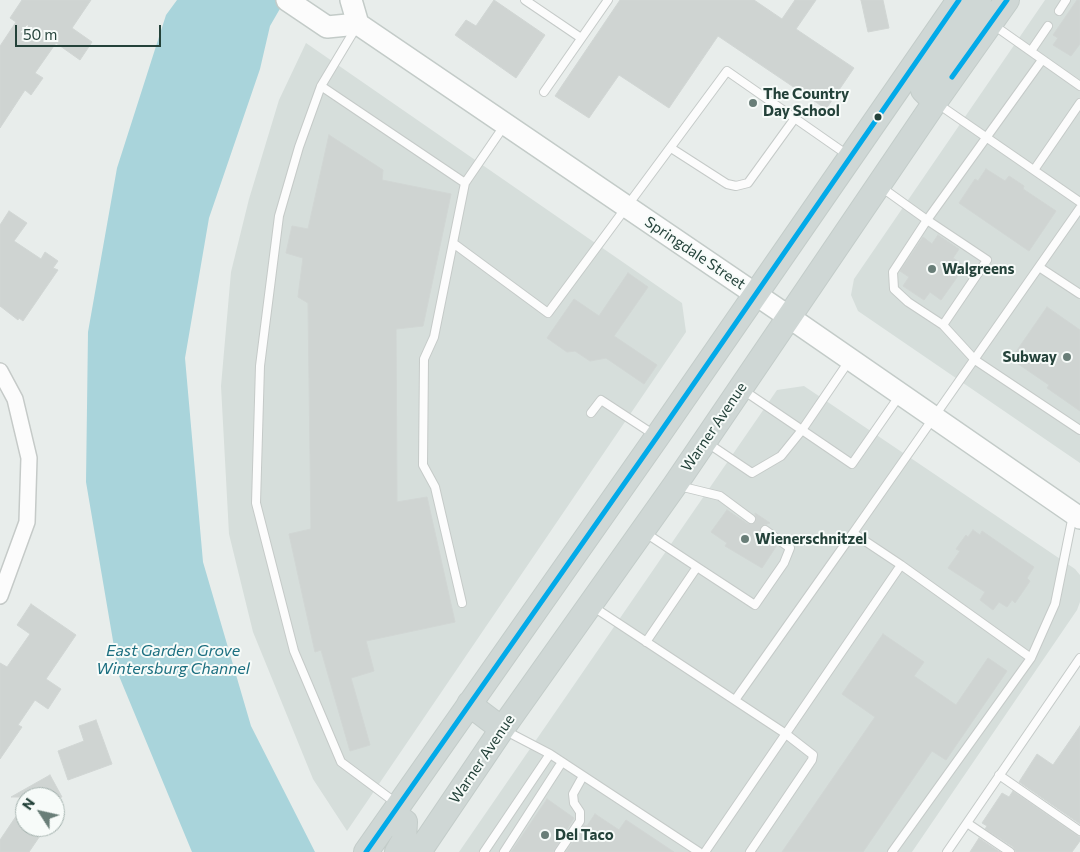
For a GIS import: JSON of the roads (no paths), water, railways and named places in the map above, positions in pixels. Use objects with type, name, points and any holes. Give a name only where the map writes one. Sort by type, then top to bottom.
[{"type":"main road","points":[[287,0],[328,27],[358,24],[351,0]]},
{"type":"main road","points":[[366,852],[657,437],[959,0]]},
{"type":"main road","points":[[936,102],[923,90],[922,84],[978,0]]},
{"type":"main road","name":"Warner Avenue","points":[[418,852],[502,729],[675,485],[1007,0]]},
{"type":"main road","name":"Springdale Street","points":[[358,24],[789,316],[900,395],[1077,515]]},
{"type":"main road","points":[[469,704],[502,729]]},
{"type":"main road","points":[[396,810],[405,822],[404,840],[397,852]]},
{"type":"street","points":[[0,371],[15,399],[29,458],[27,522],[1,594]]},
{"type":"lane","points":[[525,0],[581,38]]},
{"type":"lane","points":[[544,92],[608,0]]},
{"type":"lane","points":[[1059,11],[1066,0]]},
{"type":"lane","points":[[990,23],[1080,86]]},
{"type":"lane","points":[[358,24],[321,86],[299,147],[279,216],[260,366],[256,504],[294,651],[341,762],[396,810]]},
{"type":"lane","points":[[1031,51],[1048,26]]},
{"type":"lane","points":[[1042,60],[927,220],[893,272],[894,289],[908,302],[943,325],[975,360],[1080,430]]},
{"type":"lane","points":[[453,243],[548,313],[728,71],[851,157]]},
{"type":"lane","points":[[321,86],[465,183]]},
{"type":"lane","points":[[936,102],[1080,202]]},
{"type":"lane","points":[[1034,170],[1080,103]]},
{"type":"lane","points":[[671,148],[728,184],[736,186],[748,183],[795,118]]},
{"type":"lane","points":[[462,603],[435,487],[424,465],[424,359],[434,337],[465,183],[506,123]]},
{"type":"lane","points":[[879,186],[987,260],[943,325]]},
{"type":"lane","points":[[735,700],[1080,208]]},
{"type":"lane","points":[[1040,267],[1080,294]]},
{"type":"lane","points":[[705,441],[752,473],[781,456],[802,430],[850,359]]},
{"type":"lane","points":[[741,388],[852,464],[900,395]]},
{"type":"lane","points":[[591,414],[600,400],[657,437]]},
{"type":"lane","points":[[675,485],[720,496],[751,519]]},
{"type":"lane","points":[[892,852],[1031,658],[1055,604],[1077,515]]},
{"type":"lane","points":[[643,531],[755,605],[784,563],[790,548],[765,530]]},
{"type":"lane","points":[[853,533],[1031,658]]},
{"type":"lane","points":[[705,852],[901,565]]},
{"type":"lane","points":[[646,642],[697,567]]},
{"type":"lane","points":[[590,605],[786,734],[813,755],[812,760],[750,852]]},
{"type":"lane","points":[[947,852],[1080,658]]},
{"type":"lane","points":[[502,729],[550,754],[699,852]]},
{"type":"lane","points":[[484,852],[550,754]]},
{"type":"lane","points":[[504,852],[562,762]]},
{"type":"lane","points":[[1000,775],[1080,830]]},
{"type":"lane","points":[[559,852],[580,822],[580,812],[574,803],[573,794],[583,776]]},
{"type":"lane","points":[[967,823],[1010,852]]},
{"type":"water","name":"East Garden Grove Wintersburg Channel","points":[[177,0],[285,0],[270,26],[260,69],[209,218],[185,358],[203,562],[251,726],[315,852],[192,852],[119,676],[86,482],[88,332],[117,168],[166,15]]},
{"type":"place","name":"The Country Day School","points":[[753,103]]},
{"type":"place","name":"Walgreens","points":[[932,269]]},
{"type":"place","name":"Subway","points":[[1067,357]]},
{"type":"place","name":"Wienerschnitzel","points":[[745,539]]},
{"type":"place","name":"Del Taco","points":[[545,835]]}]
